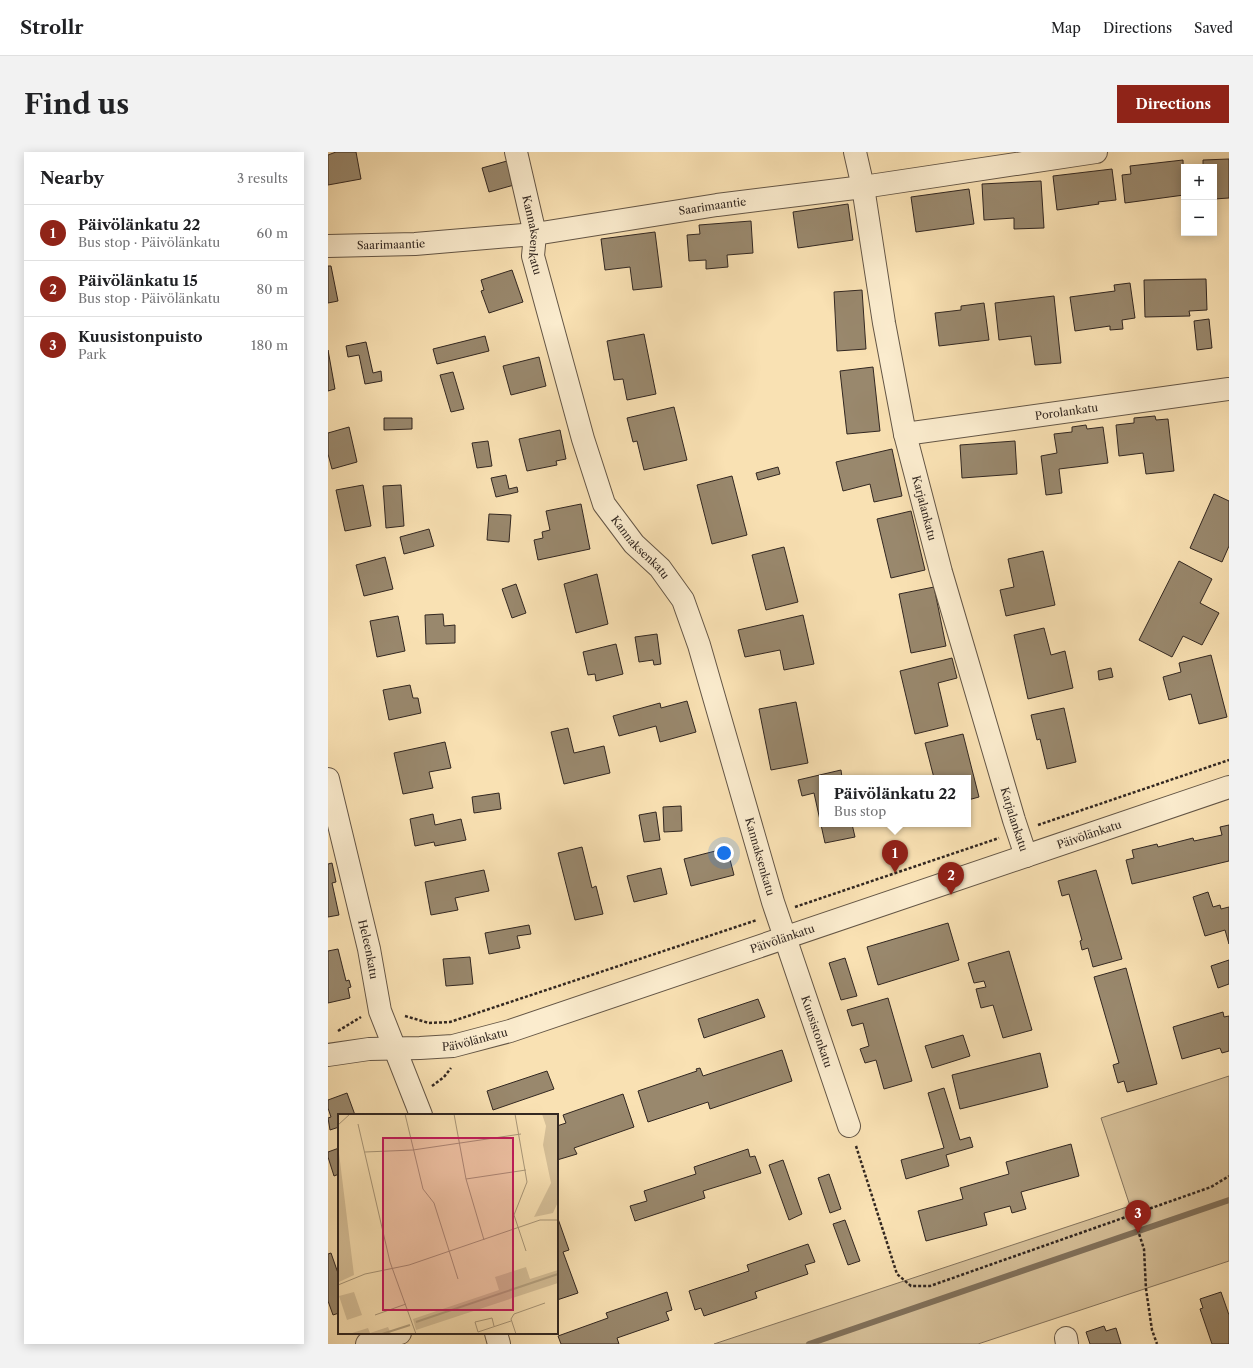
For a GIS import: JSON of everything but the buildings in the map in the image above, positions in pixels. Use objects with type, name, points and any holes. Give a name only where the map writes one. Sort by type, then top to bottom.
[{"type":"street","name":"Kannaksenkatu","points":[[516,152],[535,234],[533,256],[584,439],[604,504],[634,544],[660,568],[683,600],[699,645],[785,938]]},
{"type":"street","name":"Karjalankatu","points":[[855,152],[863,187],[884,323],[905,434],[941,572],[1026,856]]},
{"type":"street","name":"Saarimaantie","points":[[328,246],[415,244],[535,234],[717,205],[863,187],[1096,152]]},
{"type":"street","name":"Porolankatu","points":[[905,434],[1229,389]]},
{"type":"street","name":"Heleenkatu","points":[[328,779],[369,949],[380,1010],[421,1114]]},
{"type":"street","name":"Päivölänkatu","points":[[328,1055],[369,1049],[453,1046],[510,1031],[1229,788]]},
{"type":"street","name":"Kuusistonkatu","points":[[785,938],[849,1126]]},
{"type":"street","points":[[367,1344],[397,1334]]},
{"type":"street","points":[[496,1334],[499,1344]]},
{"type":"path","points":[[849,1126],[896,1274],[911,1286],[930,1286],[1133,1216],[1211,1187],[1229,1176]]},
{"type":"path","points":[[1133,1216],[1144,1250],[1146,1289],[1152,1330],[1157,1344]]},
{"type":"shaded area","points":[[1229,1076],[1229,1261],[978,1344],[714,1344],[1130,1206],[1101,1118]]},
{"type":"waterway","points":[[809,1344],[1229,1200]]},
{"type":"place","name":"Päivölänkatu 22","points":[[895,873]]},
{"type":"place","name":"Päivölänkatu 15","points":[[951,895]]},
{"type":"place","name":"Kuusistonpuisto","points":[[1138,1233]]}]
